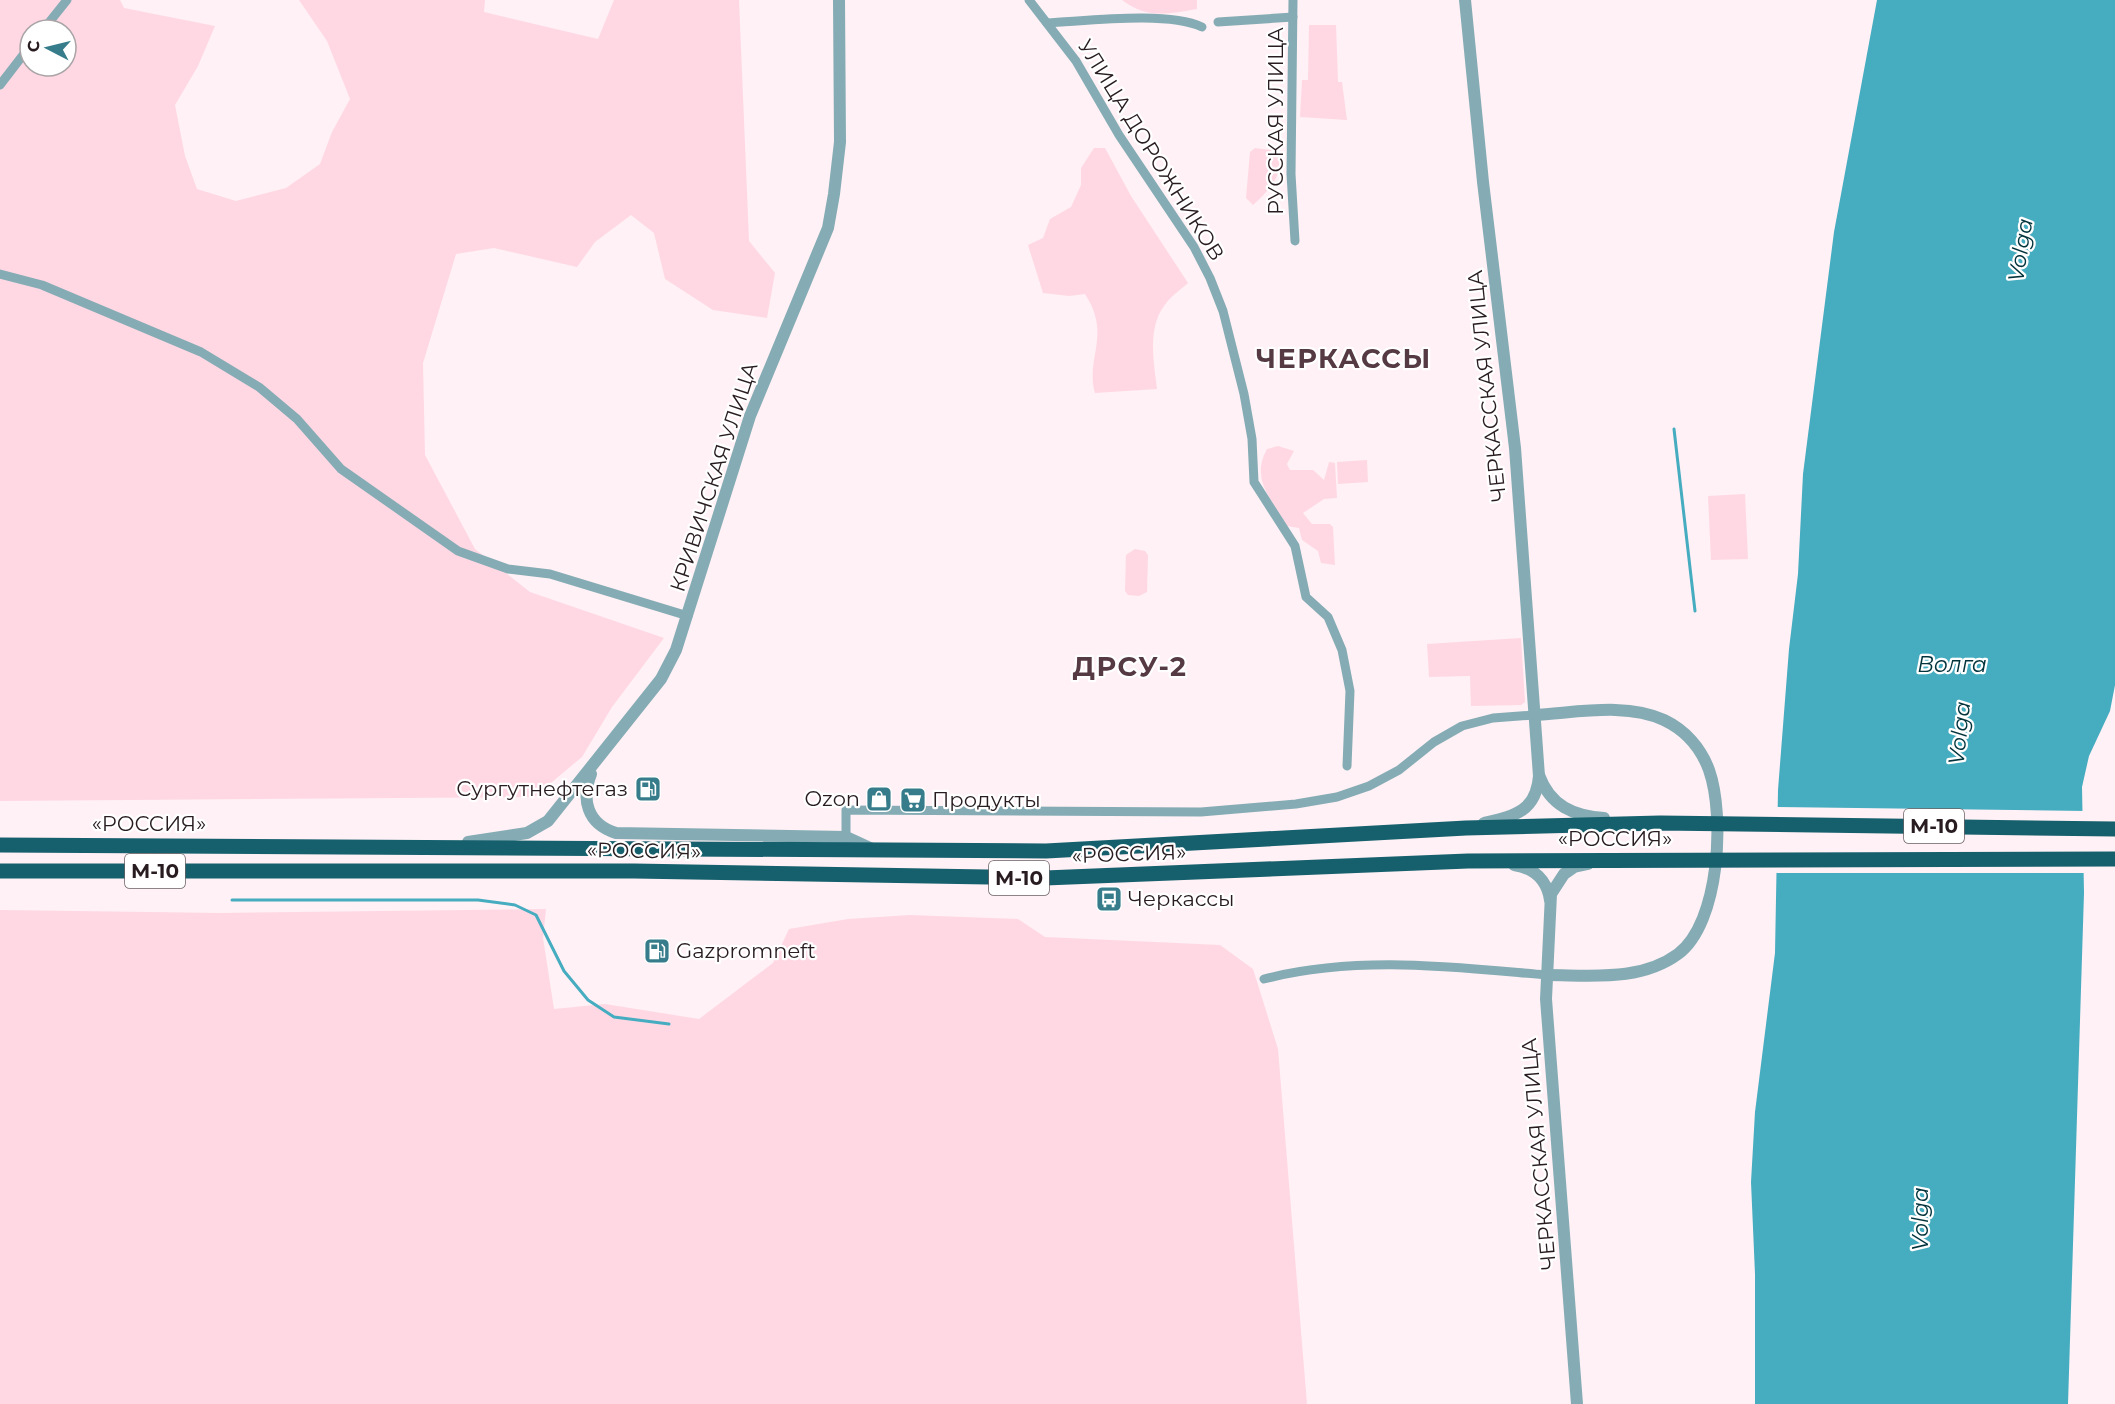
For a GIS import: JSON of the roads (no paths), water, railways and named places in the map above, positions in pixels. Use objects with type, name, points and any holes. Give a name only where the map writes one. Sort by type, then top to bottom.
[{"type":"highway","name":"«РОССИЯ»","points":[[0,845],[870,848],[1046,851],[1466,828],[1660,823],[2115,829]]},
{"type":"highway","name":"«РОССИЯ»","points":[[0,871],[623,871],[1045,878],[1468,861],[2115,859]]},
{"type":"street","points":[[53,18],[67,0]]},
{"type":"street","name":"КРИВИЧСКАЯ УЛИЦА","points":[[442,846],[521,834],[538,828],[553,817],[661,680],[679,643],[750,416],[828,228],[840,142],[839,0]]},
{"type":"street","name":"УЛИЦА ДОРОЖНИКОВ","points":[[1029,0],[1076,61],[1119,135],[1194,246],[1210,278],[1223,311],[1244,394],[1252,438],[1254,482],[1295,546],[1306,597],[1328,617],[1342,650],[1350,691],[1347,766]]},
{"type":"street","name":"РУССКАЯ УЛИЦА","points":[[1293,0],[1291,174],[1295,241]]},
{"type":"street","name":"ЧЕРКАССКАЯ УЛИЦА","points":[[1465,0],[1483,182],[1515,448],[1538,768],[1536,791],[1522,811],[1516,815],[1466,828]]},
{"type":"street","points":[[1218,22],[1293,17]]},
{"type":"street","points":[[1047,22],[1158,20],[1189,21],[1202,27]]},
{"type":"street","points":[[0,85],[18,62]]},
{"type":"street","points":[[0,274],[42,285],[201,352],[259,387],[297,419],[342,469],[458,551],[508,569],[550,574],[688,616]]},
{"type":"street","points":[[846,837],[846,810],[1201,812],[1296,804],[1337,797],[1389,776],[1434,742],[1462,726],[1493,718],[1631,711],[1669,722],[1694,743],[1707,765],[1713,787],[1716,819],[1714,873],[1709,907],[1700,927],[1687,946],[1659,965],[1637,973],[1546,975],[1375,964],[1299,970],[1264,979]]},
{"type":"street","points":[[596,761],[586,786],[587,805],[596,822],[616,833],[846,837],[870,848]]},
{"type":"street","name":"ЧЕРКАССКАЯ УЛИЦА","points":[[1538,768],[1543,784],[1552,798],[1575,814],[1660,823]]},
{"type":"street","name":"ЧЕРКАССКАЯ УЛИЦА","points":[[1578,1404],[1546,999],[1550,901],[1558,879],[1574,867],[1658,859]]},
{"type":"street","points":[[1468,861],[1527,868],[1542,880],[1550,901]]},
{"type":"water","name":"Волга","points":[[1877,0],[2115,0],[2115,685],[2110,711],[2089,756],[2082,787],[2084,893],[2068,1404],[1755,1404],[1755,1274],[1751,1182],[1755,1112],[1775,953],[1778,790],[1789,649],[1798,574],[1803,474],[1834,232]]},
{"type":"waterway","points":[[1674,429],[1695,611]]},
{"type":"waterway","points":[[232,900],[478,900],[515,905],[536,915],[564,971],[588,1000],[614,1017],[669,1024]]},
{"type":"place","name":"Сургутнефтегаз","points":[[648,789]]},
{"type":"place","name":"Ozon","points":[[879,799]]},
{"type":"place","name":"Продукты","points":[[913,800]]},
{"type":"place","name":"Черкассы","points":[[1109,899]]},
{"type":"place","name":"Gazpromneft","points":[[657,951]]},
{"type":"district","name":"ЧЕРКАССЫ","points":[[1344,359]]},
{"type":"district","name":"ДРСУ-2","points":[[1130,667]]},
{"type":"water label","name":"Volga","points":[[2020,250]]},
{"type":"water label","name":"Volga","points":[[1959,733]]},
{"type":"water label","name":"Volga","points":[[1920,1219]]}]
